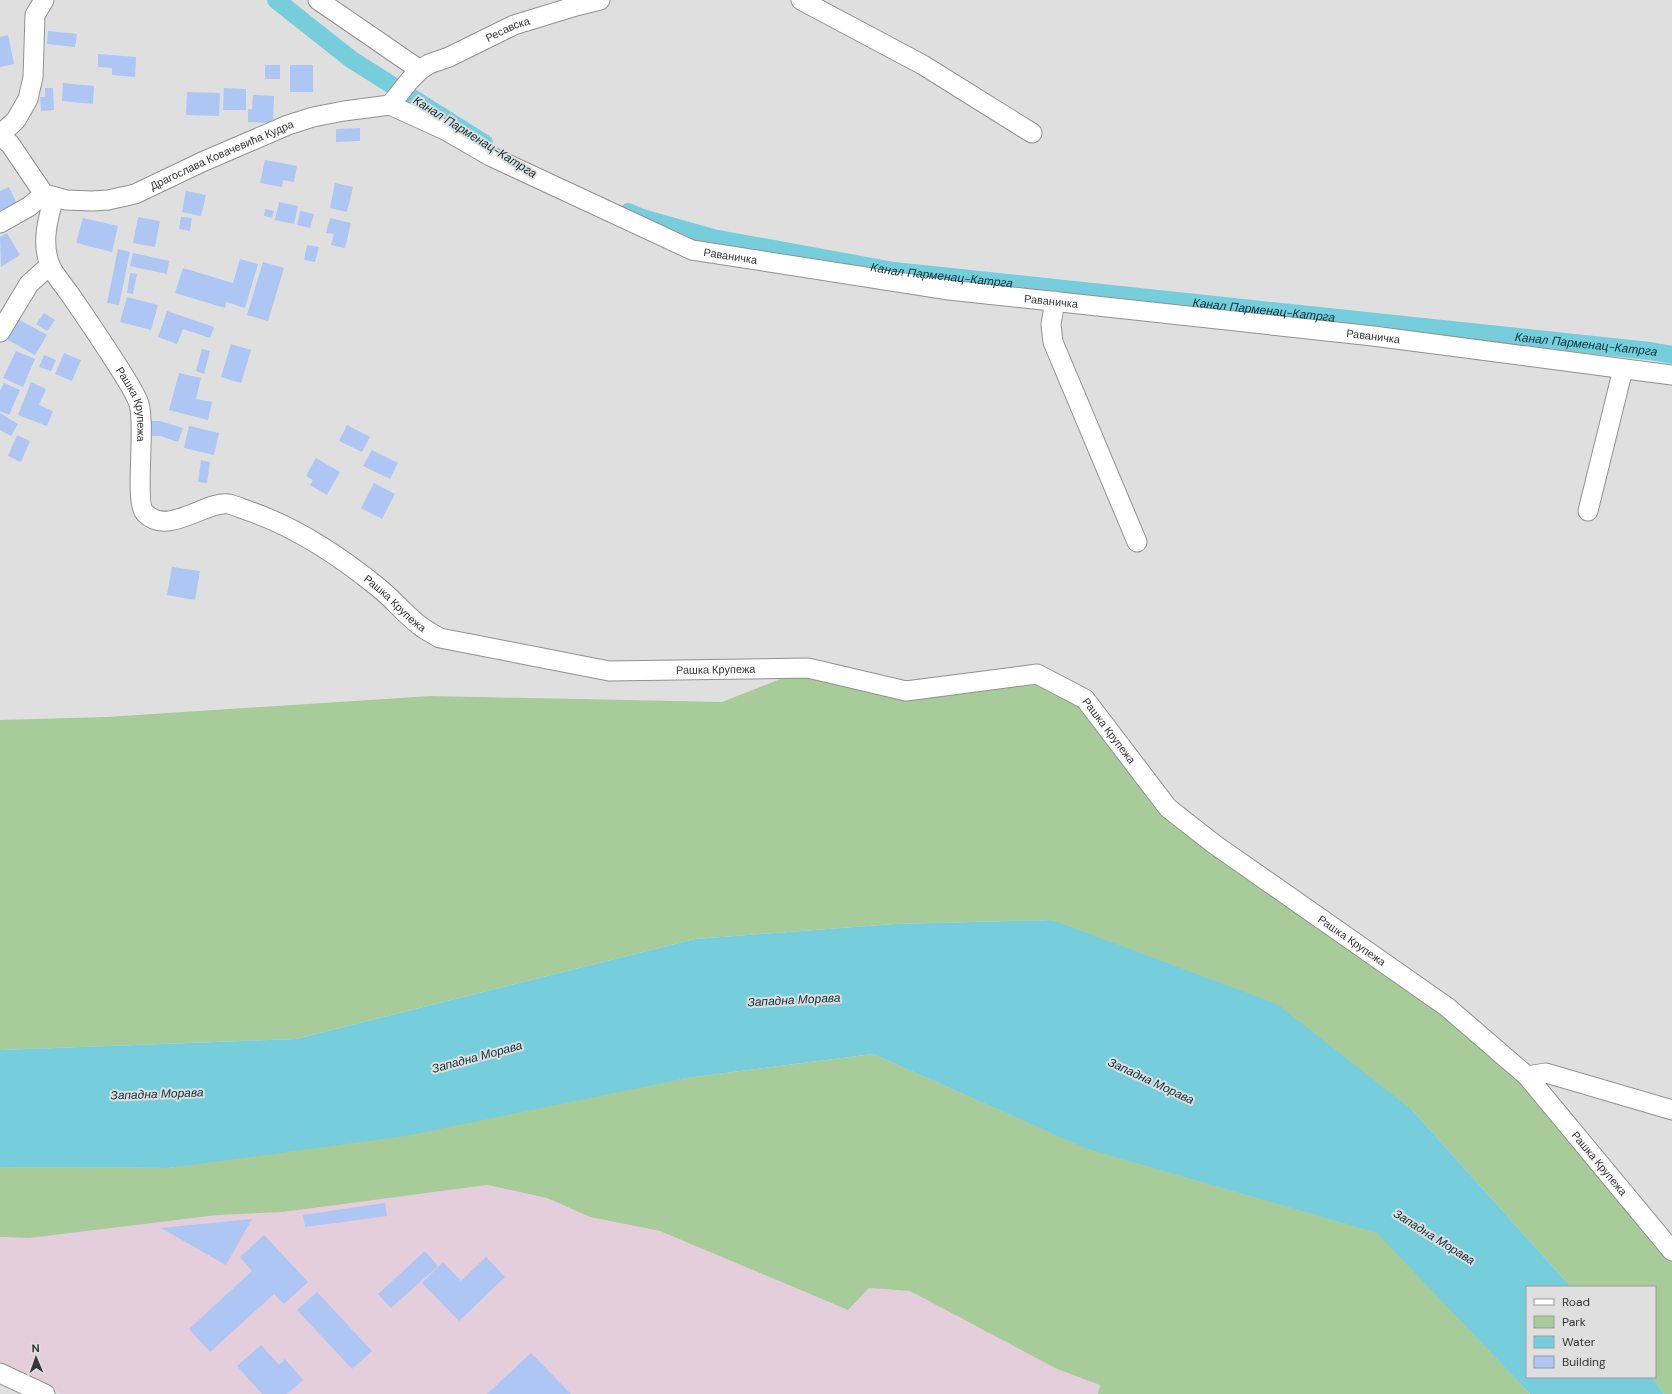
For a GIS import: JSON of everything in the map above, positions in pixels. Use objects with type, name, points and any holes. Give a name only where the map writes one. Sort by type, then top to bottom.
[{"type":"street","points":[[0,223],[49,196],[10,144],[0,136],[16,120],[28,99],[34,78],[34,15],[44,0]]},
{"type":"street","points":[[318,0],[415,75],[394,102]]},
{"type":"street","name":"Ресавска","points":[[415,75],[429,64],[449,57],[514,25],[600,0]]},
{"type":"street","points":[[801,0],[923,65],[1032,132]]},
{"type":"street","name":"Драгослава Ковачевића Кудра","points":[[49,196],[66,200],[92,201],[108,200],[135,194],[202,162],[288,125],[313,117],[394,102]]},
{"type":"street","name":"Раваничка","points":[[394,102],[490,156],[692,250],[949,290],[1373,336],[1672,375]]},
{"type":"street","name":"Рашка Крупежа","points":[[49,196],[46,242],[50,265],[136,394],[142,416],[139,492],[140,503],[143,512],[151,518],[165,521],[180,519],[215,506],[229,504],[267,517],[318,544],[346,562],[380,589],[422,627],[440,638],[609,671],[808,668],[906,691],[1037,674],[1085,699],[1168,808],[1214,844],[1447,1007],[1527,1076],[1672,1251]]},
{"type":"street","points":[[0,332],[29,284],[50,265]]},
{"type":"street","points":[[1055,301],[1051,324],[1053,342],[1137,542]]},
{"type":"street","points":[[1588,511],[1623,369]]},
{"type":"street","points":[[1527,1076],[1546,1073],[1672,1110]]},
{"type":"street","points":[[0,1373],[45,1394]]},
{"type":"shaded area","points":[[487,1185],[547,1198],[590,1217],[660,1231],[848,1310],[869,1288],[910,1291],[1057,1369],[1100,1385],[1099,1393],[62,1394],[0,1362],[0,1237],[29,1238],[218,1215],[283,1212]]},
{"type":"green space","points":[[808,668],[906,691],[1037,674],[1085,699],[1168,808],[1527,1076],[1672,1251],[1672,1394],[1664,1394],[1653,1378],[1656,1378],[1656,1286],[1570,1286],[1412,1110],[1052,920],[894,924],[695,939],[296,1039],[0,1050],[0,720],[107,717],[431,696],[722,702]]},
{"type":"green space","points":[[873,1054],[1088,1149],[1378,1233],[1530,1394],[1098,1394],[1100,1385],[1057,1369],[910,1291],[869,1288],[848,1310],[660,1231],[590,1217],[547,1198],[487,1185],[283,1212],[218,1215],[29,1238],[0,1237],[0,1167],[169,1168],[687,1078]]},
{"type":"water","name":"Западна Морава","points":[[1052,920],[1277,1004],[1412,1110],[1570,1286],[1526,1286],[1526,1378],[1653,1378],[1664,1394],[1530,1394],[1377,1233],[1087,1149],[873,1054],[687,1078],[405,1136],[169,1168],[0,1167],[0,1050],[296,1039],[695,939],[894,924]]},
{"type":"building","points":[[48,31],[77,34],[75,47],[47,44]]},
{"type":"building","points":[[8,35],[14,64],[0,67],[0,37]]},
{"type":"building","points":[[98,54],[136,57],[135,77],[112,75],[112,68],[98,67]]},
{"type":"building","points":[[265,65],[280,65],[280,79],[265,79]]},
{"type":"building","points":[[290,65],[313,65],[313,92],[290,92]]},
{"type":"building","points":[[63,83],[94,86],[93,104],[62,101]]},
{"type":"building","points":[[45,88],[53,88],[54,110],[41,111],[40,97],[45,97]]},
{"type":"building","points":[[224,88],[246,89],[246,110],[223,110]]},
{"type":"building","points":[[187,92],[220,93],[219,116],[186,115]]},
{"type":"building","points":[[253,95],[274,96],[273,123],[248,122],[248,109],[252,109]]},
{"type":"building","points":[[360,128],[360,141],[336,142],[336,129]]},
{"type":"building","points":[[265,160],[297,166],[294,182],[283,180],[282,187],[260,183]]},
{"type":"building","points":[[335,183],[353,187],[347,212],[330,208]]},
{"type":"building","points":[[9,187],[17,204],[0,212],[0,191]]},
{"type":"building","points":[[186,191],[206,195],[201,216],[182,212]]},
{"type":"building","points":[[279,202],[298,206],[294,224],[275,220]]},
{"type":"building","points":[[265,209],[274,211],[272,218],[264,216]]},
{"type":"building","points":[[300,211],[314,214],[310,228],[297,225]]},
{"type":"building","points":[[138,217],[160,221],[155,247],[133,243]]},
{"type":"building","points":[[181,217],[192,218],[190,231],[179,229]]},
{"type":"building","points":[[83,218],[118,226],[112,252],[76,243]]},
{"type":"building","points":[[330,218],[351,223],[345,248],[331,245],[334,234],[326,233]]},
{"type":"building","points":[[7,233],[20,255],[1,267],[0,237]]},
{"type":"building","points":[[307,245],[319,247],[315,262],[304,260]]},
{"type":"building","points":[[118,249],[130,252],[119,305],[107,303]]},
{"type":"building","points":[[133,253],[169,261],[167,274],[130,266]]},
{"type":"building","points":[[240,259],[258,264],[245,308],[226,302],[225,308],[175,293],[183,268],[233,283]]},
{"type":"building","points":[[263,262],[284,268],[268,321],[247,315]]},
{"type":"building","points":[[130,273],[137,274],[133,294],[127,293]]},
{"type":"building","points":[[127,297],[158,305],[151,330],[120,322]]},
{"type":"building","points":[[167,311],[214,327],[210,338],[183,329],[177,344],[158,337]]},
{"type":"building","points":[[44,313],[55,320],[47,331],[36,324]]},
{"type":"building","points":[[18,319],[47,335],[35,355],[6,339]]},
{"type":"building","points":[[231,344],[251,350],[241,383],[221,377]]},
{"type":"building","points":[[202,349],[210,351],[204,374],[196,371]]},
{"type":"building","points":[[16,351],[35,359],[23,387],[3,378]]},
{"type":"building","points":[[64,353],[81,360],[72,381],[55,374]]},
{"type":"building","points":[[44,355],[56,360],[51,371],[39,367]]},
{"type":"building","points":[[179,373],[201,378],[196,399],[212,402],[208,420],[169,410]]},
{"type":"building","points":[[31,382],[46,389],[39,405],[53,411],[47,426],[18,415]]},
{"type":"building","points":[[4,383],[20,390],[9,415],[0,411],[0,391]]},
{"type":"building","points":[[0,413],[18,424],[11,436],[0,430]]},
{"type":"building","points":[[151,421],[160,421],[183,428],[178,442],[160,436],[152,436]]},
{"type":"building","points":[[347,425],[370,437],[362,452],[339,441]]},
{"type":"building","points":[[189,426],[219,433],[214,455],[184,448]]},
{"type":"building","points":[[17,435],[30,441],[21,462],[8,456]]},
{"type":"building","points":[[372,450],[398,463],[390,479],[363,466]]},
{"type":"building","points":[[316,458],[340,472],[327,495],[310,485],[313,480],[306,476]]},
{"type":"building","points":[[201,460],[210,462],[207,483],[198,482]]},
{"type":"building","points":[[374,483],[395,494],[382,519],[361,508]]},
{"type":"building","points":[[172,567],[200,571],[195,600],[167,595]]},
{"type":"building","points":[[385,1203],[387,1216],[305,1227],[303,1215]]},
{"type":"building","points":[[252,1219],[226,1265],[161,1228]]},
{"type":"building","points":[[264,1235],[308,1282],[284,1304],[274,1294],[210,1352],[189,1329],[252,1271],[240,1257]]},
{"type":"building","points":[[425,1251],[438,1266],[391,1308],[378,1294]]},
{"type":"building","points":[[486,1257],[505,1277],[459,1321],[422,1283],[443,1262],[461,1281]]},
{"type":"building","points":[[317,1292],[372,1351],[352,1369],[297,1310]]},
{"type":"building","points":[[261,1345],[279,1365],[285,1359],[303,1380],[287,1394],[262,1394],[237,1366]]},
{"type":"building","points":[[531,1353],[571,1394],[487,1394]]},
{"type":"waterway","name":"Канал Парменац-Катрга","points":[[276,0],[352,60],[484,143]]},
{"type":"waterway","name":"Канал Парменац-Катрга","points":[[628,212],[642,218],[713,238],[894,271],[1650,351],[1672,355]]}]
